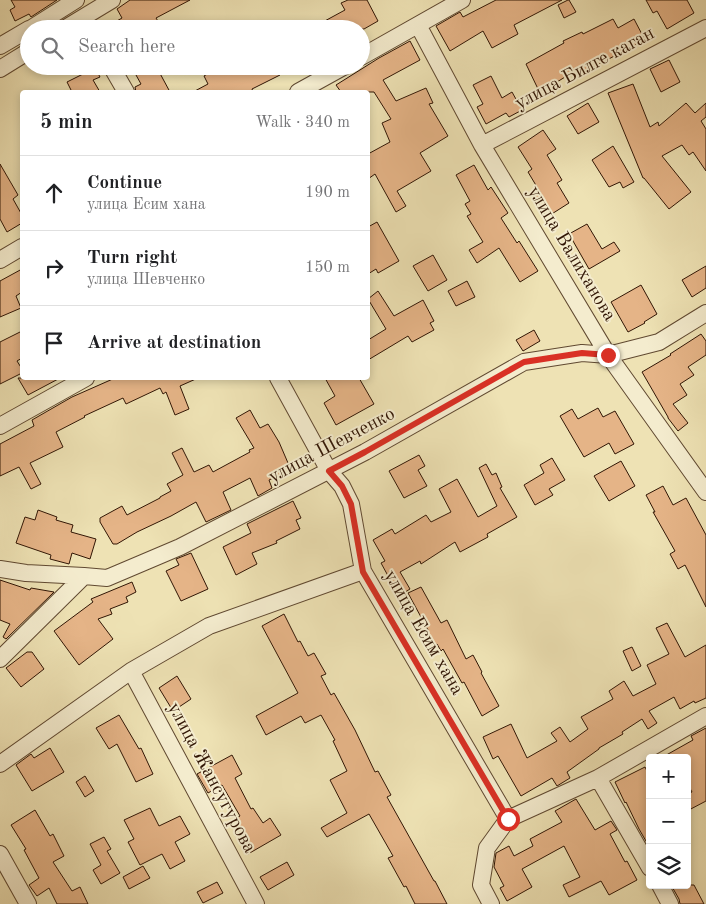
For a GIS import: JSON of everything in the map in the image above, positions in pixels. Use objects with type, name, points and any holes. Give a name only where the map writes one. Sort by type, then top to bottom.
[{"type":"street","points":[[89,20],[112,0]]},
{"type":"street","points":[[370,52],[462,0]]},
{"type":"street","points":[[43,20],[74,1],[84,20]]},
{"type":"street","name":"улица Валиханова","points":[[418,26],[482,145],[608,355],[706,492]]},
{"type":"street","name":"улица Билге каган","points":[[482,145],[706,28]]},
{"type":"street","points":[[0,46],[20,34]]},
{"type":"street","points":[[0,69],[20,57]]},
{"type":"street","points":[[116,75],[125,90]]},
{"type":"street","points":[[302,90],[329,75]]},
{"type":"street","points":[[0,260],[20,248]]},
{"type":"street","name":"улица Шевченко","points":[[0,569],[26,573],[107,578],[180,547],[374,448],[524,362],[582,353],[608,355],[659,342],[706,313]]},
{"type":"street","points":[[0,426],[82,380]]},
{"type":"street","name":"улица Есим хана","points":[[279,380],[329,471],[342,486],[351,504],[363,572],[508,819]]},
{"type":"street","points":[[0,764],[131,671],[209,626],[363,572]]},
{"type":"street","points":[[0,659],[84,576]]},
{"type":"street","name":"улица Жансугурова","points":[[131,671],[256,904]]},
{"type":"street","points":[[491,904],[481,886],[486,848],[508,819],[598,778],[706,716]]},
{"type":"street","points":[[598,778],[646,861]]},
{"type":"street","points":[[0,854],[6,881],[28,904]]},
{"type":"street","points":[[662,889],[670,904]]},
{"type":"building","points":[[11,0],[57,0],[31,17],[29,14],[15,21],[10,10],[15,7]]},
{"type":"building","points":[[130,0],[190,0],[156,18],[157,20],[119,20],[122,18],[117,9]]},
{"type":"building","points":[[348,0],[367,0],[378,21],[370,26],[370,20],[327,20],[345,10],[341,3]]},
{"type":"building","points":[[496,0],[562,0],[514,25],[518,34],[492,48],[483,31],[450,51],[436,26],[460,12],[463,17]]},
{"type":"building","points":[[568,0],[576,12],[564,18],[558,5]]},
{"type":"building","points":[[646,0],[687,0],[694,13],[667,29],[657,11],[653,13]]},
{"type":"building","points":[[613,19],[618,28],[634,19],[645,40],[580,74],[578,69],[539,91],[526,64],[564,43],[563,41],[582,32],[583,34]]},
{"type":"building","points":[[410,41],[420,60],[383,80],[396,101],[426,88],[433,103],[429,104],[448,136],[420,153],[431,171],[397,191],[406,206],[396,212],[375,174],[370,178],[370,153],[390,142],[382,123],[391,119],[374,92],[370,92],[370,90],[340,90],[336,85],[352,75],[370,75],[370,64]]},
{"type":"building","points":[[669,60],[680,82],[661,92],[650,69]]},
{"type":"building","points":[[81,75],[99,75],[100,77],[93,80],[99,90],[71,90],[67,82]]},
{"type":"building","points":[[136,75],[161,75],[169,90],[136,90],[135,87],[141,84]]},
{"type":"building","points":[[280,75],[252,90],[197,90],[208,84],[204,76]]},
{"type":"building","points":[[491,76],[502,98],[512,92],[522,110],[509,117],[506,113],[486,124],[477,107],[483,104],[473,85]]},
{"type":"building","points":[[633,84],[650,127],[658,122],[659,126],[686,103],[695,113],[706,103],[706,117],[701,121],[706,129],[706,171],[693,152],[689,155],[682,145],[662,156],[691,192],[669,209],[643,178],[608,93]]},
{"type":"building","points":[[588,103],[599,122],[578,134],[567,116]]},
{"type":"building","points":[[543,130],[556,149],[547,155],[562,180],[557,183],[569,203],[547,217],[534,196],[540,192],[528,172],[532,169],[518,147]]},
{"type":"building","points":[[613,146],[634,182],[623,188],[620,182],[609,187],[592,160]]},
{"type":"building","points":[[0,164],[18,195],[13,199],[20,211],[20,224],[7,232],[0,219]]},
{"type":"building","points":[[474,165],[488,190],[491,187],[508,213],[501,218],[517,243],[519,241],[538,271],[520,282],[499,248],[477,263],[469,250],[483,242],[467,216],[471,214],[465,204],[470,201],[456,175]]},
{"type":"building","points":[[377,222],[399,261],[378,273],[376,269],[370,273],[370,226]]},
{"type":"building","points":[[587,224],[602,249],[614,242],[620,251],[589,269],[569,234]]},
{"type":"building","points":[[433,255],[447,280],[428,291],[413,266]]},
{"type":"building","points":[[706,266],[706,288],[692,297],[682,280]]},
{"type":"building","points":[[20,270],[20,293],[16,296],[20,308],[0,317],[0,281]]},
{"type":"building","points":[[467,281],[475,297],[456,306],[448,291]]},
{"type":"building","points":[[641,285],[657,314],[628,332],[611,302]]},
{"type":"building","points":[[378,291],[394,316],[423,300],[434,321],[430,323],[434,330],[412,342],[408,336],[370,359],[370,339],[386,329],[370,302],[370,297]]},
{"type":"building","points":[[534,330],[540,341],[523,351],[516,340]]},
{"type":"building","points":[[20,332],[20,359],[17,361],[20,366],[20,374],[0,384],[0,342]]},
{"type":"building","points":[[701,334],[706,341],[706,355],[688,367],[694,375],[680,384],[687,395],[673,404],[688,423],[678,431],[668,418],[642,372]]},
{"type":"building","points":[[18,378],[20,380],[56,380],[28,395]]},
{"type":"building","points":[[110,380],[194,380],[180,386],[189,409],[175,415],[166,392],[163,394],[160,388],[126,404],[123,398],[84,416],[56,432],[63,447],[30,463],[41,484],[31,489],[19,467],[0,476],[0,444],[34,426],[32,420],[72,397]]},
{"type":"building","points":[[326,380],[360,380],[374,404],[336,425],[324,403],[335,396]]},
{"type":"building","points":[[598,408],[603,417],[615,411],[634,444],[615,454],[609,443],[584,457],[560,416],[572,409],[578,419]]},
{"type":"building","points":[[250,410],[260,428],[268,424],[279,442],[291,470],[269,480],[272,488],[258,496],[250,478],[223,492],[231,510],[206,522],[196,502],[117,544],[113,544],[100,522],[100,518],[122,506],[127,515],[171,491],[167,484],[183,475],[172,453],[182,448],[194,472],[209,465],[213,472],[250,452],[249,450],[254,448],[236,418]]},
{"type":"building","points":[[419,455],[425,466],[418,470],[427,486],[404,498],[389,471]]},
{"type":"building","points":[[552,458],[565,480],[549,489],[553,495],[535,505],[524,485],[544,473],[540,465]]},
{"type":"building","points":[[621,461],[635,486],[609,501],[594,476]]},
{"type":"building","points":[[486,464],[492,475],[496,473],[502,487],[500,488],[517,517],[487,534],[488,537],[460,552],[455,542],[421,564],[420,561],[400,572],[410,589],[399,596],[381,563],[385,561],[373,540],[392,529],[395,534],[426,515],[431,522],[451,512],[439,489],[457,479],[478,517],[497,506],[479,468]]},
{"type":"building","points":[[663,486],[673,505],[686,498],[706,535],[706,607],[685,565],[678,569],[670,554],[675,551],[653,512],[655,512],[646,495]]},
{"type":"building","points":[[293,501],[301,518],[296,520],[300,529],[276,541],[277,543],[252,553],[257,564],[236,575],[223,547],[251,533],[247,524]]},
{"type":"building","points":[[38,510],[57,517],[56,520],[73,525],[71,532],[96,539],[90,559],[72,553],[69,564],[50,559],[51,555],[16,543],[25,517],[35,520]]},
{"type":"building","points":[[191,553],[208,589],[181,601],[166,571],[179,565],[176,559]]},
{"type":"building","points":[[0,580],[30,590],[31,588],[54,592],[6,639],[3,637],[10,624],[0,620]]},
{"type":"building","points":[[132,582],[136,592],[126,597],[128,602],[110,609],[112,614],[98,619],[113,639],[79,665],[54,631],[93,602],[91,599]]},
{"type":"building","points":[[421,587],[441,623],[447,620],[466,659],[473,655],[499,706],[482,716],[464,682],[462,683],[443,649],[441,651],[437,644],[434,646],[426,631],[428,630],[408,593]]},
{"type":"building","points":[[284,614],[298,642],[300,641],[308,656],[314,653],[326,674],[321,676],[331,695],[334,693],[355,730],[375,772],[378,771],[391,795],[387,797],[447,904],[415,904],[388,858],[393,856],[369,814],[327,837],[321,828],[347,813],[330,780],[347,771],[333,741],[335,740],[321,715],[305,723],[301,716],[266,735],[256,716],[298,693],[262,626]]},
{"type":"building","points":[[667,623],[685,657],[706,645],[706,698],[695,703],[694,701],[680,709],[674,697],[649,711],[657,723],[648,729],[642,719],[567,772],[570,778],[557,786],[552,778],[521,796],[498,756],[493,759],[483,737],[511,724],[527,758],[557,741],[551,733],[560,727],[570,742],[588,729],[581,717],[613,699],[609,691],[624,681],[633,696],[656,684],[647,665],[669,654],[656,628]]},
{"type":"building","points":[[632,647],[641,666],[632,671],[623,651]]},
{"type":"building","points":[[27,652],[32,652],[44,669],[21,687],[6,668]]},
{"type":"building","points":[[177,676],[191,699],[173,711],[159,688]]},
{"type":"building","points":[[119,715],[139,749],[141,748],[153,774],[136,782],[117,744],[109,749],[96,728]]},
{"type":"building","points":[[706,728],[706,801],[691,809],[691,754],[668,754],[693,740],[691,736]]},
{"type":"building","points":[[50,748],[64,772],[32,791],[16,765],[31,754],[34,758]]},
{"type":"building","points":[[232,755],[242,774],[235,778],[251,809],[253,808],[263,823],[270,818],[281,835],[248,854],[231,822],[240,816],[222,785],[208,793],[197,774]]},
{"type":"building","points":[[645,767],[646,841],[625,803],[615,782]]},
{"type":"building","points":[[85,776],[94,791],[85,797],[76,782]]},
{"type":"building","points":[[576,799],[595,830],[611,821],[617,830],[610,834],[637,880],[609,895],[601,881],[569,897],[563,885],[580,877],[564,846],[522,869],[532,887],[507,901],[500,888],[504,886],[494,867],[496,853],[509,846],[514,856],[533,846],[530,839],[562,822],[555,811]]},
{"type":"building","points":[[150,808],[159,826],[180,816],[190,834],[175,842],[185,861],[170,869],[162,854],[140,865],[128,842],[134,839],[124,820]]},
{"type":"building","points":[[35,810],[50,836],[53,834],[64,856],[53,862],[72,891],[80,887],[88,904],[57,904],[49,888],[37,896],[29,885],[39,878],[24,850],[26,849],[11,825]]},
{"type":"building","points":[[104,837],[111,849],[107,851],[120,873],[101,884],[93,870],[101,865],[90,844]]},
{"type":"building","points":[[287,862],[294,875],[268,890],[260,877]]},
{"type":"building","points":[[143,866],[150,878],[129,889],[123,877]]},
{"type":"building","points":[[217,882],[223,893],[203,903],[197,892]]},
{"type":"building","points":[[691,885],[694,885],[704,904],[680,904],[673,889],[691,889]]},
{"type":"route","points":[[508,819],[363,572],[351,504],[342,486],[329,471],[524,362],[582,353],[608,355]]}]
